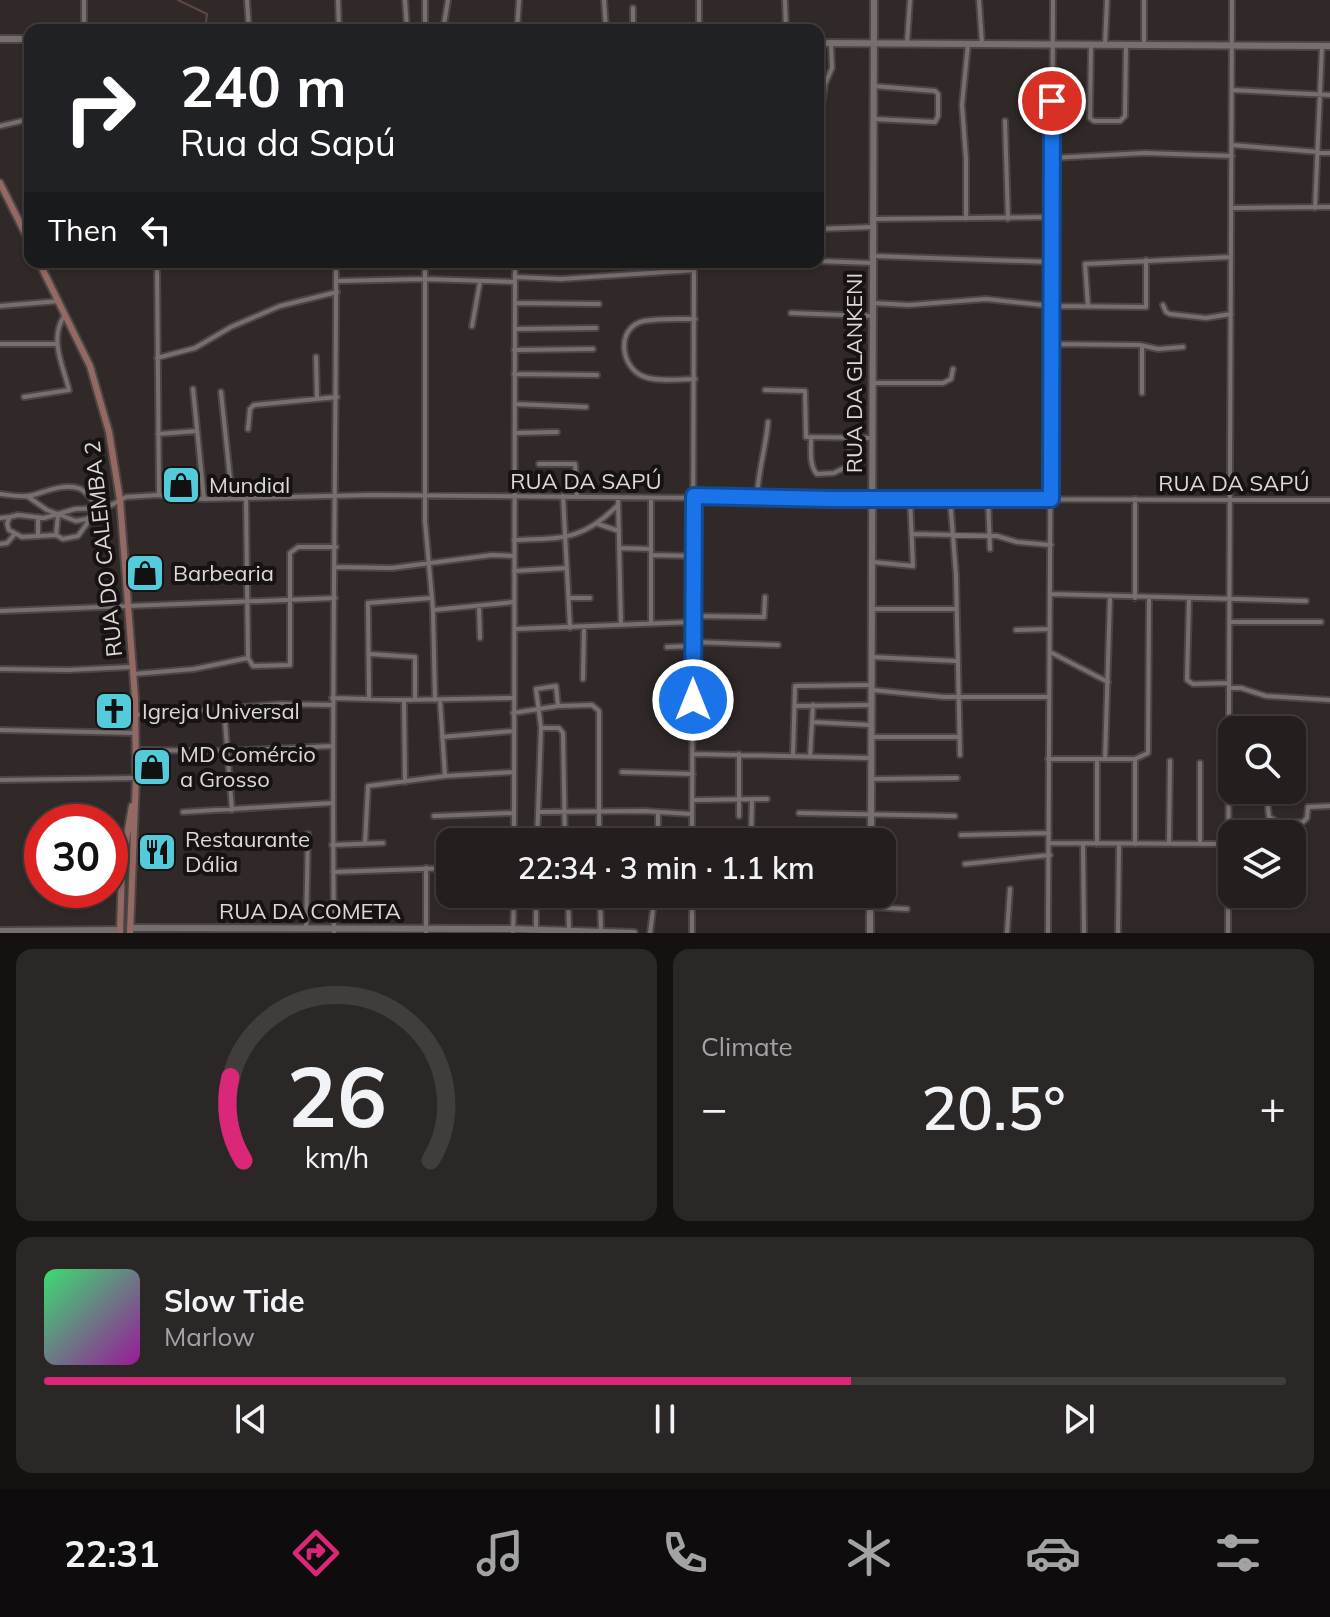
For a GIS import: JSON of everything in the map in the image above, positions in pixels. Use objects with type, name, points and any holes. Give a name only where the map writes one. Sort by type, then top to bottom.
[{"type":"main road","points":[[0,183],[24,231]]},
{"type":"main road","name":"RUA DO CALEMBA 2","points":[[42,268],[90,366],[109,432],[120,500],[136,715],[130,931]]},
{"type":"main road","name":"RUA DO CALEMBA 2","points":[[128,823],[134,798]]},
{"type":"main road","points":[[128,874],[133,874]]},
{"type":"main road","name":"RUA DO CALEMBA 2","points":[[120,932],[121,908]]},
{"type":"street","points":[[84,0],[84,24]]},
{"type":"street","points":[[247,0],[249,24]]},
{"type":"street","points":[[338,0],[339,24]]},
{"type":"street","points":[[405,0],[407,24]]},
{"type":"street","points":[[425,0],[425,24]]},
{"type":"street","points":[[444,24],[448,0]]},
{"type":"street","points":[[517,24],[519,0]]},
{"type":"street","points":[[604,0],[606,24]]},
{"type":"street","points":[[699,0],[699,24]]},
{"type":"street","points":[[785,0],[786,24]]},
{"type":"street","name":"RUA DA GLANKENI","points":[[871,828],[874,0]]},
{"type":"street","points":[[907,43],[910,0]]},
{"type":"street","points":[[979,0],[982,44]]},
{"type":"street","points":[[1048,933],[1053,0]]},
{"type":"street","points":[[1105,44],[1107,0]]},
{"type":"street","points":[[1144,0],[1144,45]]},
{"type":"street","points":[[1229,716],[1232,0]]},
{"type":"street","points":[[633,8],[633,24]]},
{"type":"street","points":[[0,39],[24,39]]},
{"type":"street","points":[[824,43],[1326,46],[1315,208]]},
{"type":"street","points":[[824,91],[832,68],[831,43]]},
{"type":"street","points":[[966,219],[962,105],[968,44]]},
{"type":"street","points":[[1091,44],[1090,118],[1094,121],[1120,121],[1125,116],[1126,45]]},
{"type":"street","points":[[872,119],[935,122],[938,116],[937,92],[873,86]]},
{"type":"street","points":[[1232,90],[1330,95]]},
{"type":"street","points":[[0,126],[24,120]]},
{"type":"street","points":[[1005,121],[1008,219]]},
{"type":"street","points":[[1232,145],[1330,153]]},
{"type":"street","points":[[1052,158],[1160,153],[1232,156]]},
{"type":"street","points":[[1231,208],[1330,207]]},
{"type":"street","points":[[824,228],[872,223],[1052,217]]},
{"type":"street","points":[[1088,306],[1084,264],[1231,257]]},
{"type":"street","points":[[872,303],[909,305],[986,299],[1051,306],[1146,307],[1146,260]]},
{"type":"street","points":[[824,261],[1051,262]]},
{"type":"street","points":[[157,268],[159,495]]},
{"type":"street","points":[[334,931],[332,698],[336,547],[336,268]]},
{"type":"street","points":[[425,268],[425,496],[445,776]]},
{"type":"street","points":[[514,828],[515,268]]},
{"type":"street","points":[[336,281],[425,279],[480,282],[694,270],[692,828]]},
{"type":"street","points":[[472,326],[480,282]]},
{"type":"street","points":[[157,358],[195,348],[242,322],[280,306],[337,292]]},
{"type":"street","points":[[0,306],[59,301]]},
{"type":"street","points":[[515,303],[599,304]]},
{"type":"street","points":[[1163,305],[1170,314],[1206,318],[1231,314]]},
{"type":"street","points":[[791,313],[872,316]]},
{"type":"street","points":[[24,397],[69,390],[57,344],[58,328],[65,314]]},
{"type":"street","points":[[695,319],[642,321],[630,330],[623,352],[627,363],[645,377],[695,379]]},
{"type":"street","points":[[515,329],[596,328]]},
{"type":"street","points":[[0,344],[57,344]]},
{"type":"street","points":[[1051,344],[1183,347]]},
{"type":"street","points":[[1142,347],[1142,393]]},
{"type":"street","points":[[514,350],[593,349]]},
{"type":"street","points":[[316,357],[317,399]]},
{"type":"street","points":[[872,383],[943,383],[951,379],[953,369]]},
{"type":"street","points":[[514,374],[597,375]]},
{"type":"street","points":[[193,389],[204,499]]},
{"type":"street","points":[[765,390],[805,391],[805,435],[873,438]]},
{"type":"street","points":[[221,392],[232,497]]},
{"type":"street","points":[[248,429],[250,409],[254,405],[337,397]]},
{"type":"street","points":[[515,404],[586,407]]},
{"type":"street","points":[[757,497],[758,473],[768,422]]},
{"type":"street","points":[[158,434],[197,431]]},
{"type":"street","points":[[515,433],[557,432]]},
{"type":"street","points":[[811,437],[811,461],[817,474],[834,473],[848,466],[850,438]]},
{"type":"street","points":[[539,464],[575,464],[577,497]]},
{"type":"street","points":[[0,494],[27,496],[43,490],[70,487],[86,491],[92,511],[78,536],[63,539],[56,535],[15,535],[7,543],[0,544]]},
{"type":"street","name":"RUA DA SAPÚ","points":[[92,511],[126,497],[159,495],[204,499],[336,495],[1330,500]]},
{"type":"street","points":[[27,496],[58,515],[76,521],[92,511]]},
{"type":"street","points":[[563,496],[570,628]]},
{"type":"street","points":[[618,497],[621,625]]},
{"type":"street","points":[[246,498],[248,658],[253,666],[290,665],[292,601],[289,561],[293,549],[336,547]]},
{"type":"street","points":[[651,498],[651,624]]},
{"type":"street","points":[[873,562],[913,566],[910,498]]},
{"type":"street","points":[[950,498],[960,755]]},
{"type":"street","points":[[988,499],[990,549]]},
{"type":"street","points":[[1135,499],[1135,598]]},
{"type":"street","points":[[91,501],[105,508]]},
{"type":"street","points":[[514,540],[565,538],[598,524],[618,506]]},
{"type":"street","points":[[0,518],[92,511]]},
{"type":"street","points":[[56,535],[58,515]]},
{"type":"street","points":[[10,517],[7,524],[15,535]]},
{"type":"street","points":[[38,517],[38,536]]},
{"type":"street","points":[[598,524],[619,531]]},
{"type":"street","points":[[913,534],[990,536],[1051,545]]},
{"type":"street","points":[[619,548],[651,549]]},
{"type":"street","points":[[335,567],[392,568],[492,555],[514,556]]},
{"type":"street","points":[[651,555],[693,556]]},
{"type":"street","points":[[514,571],[567,568]]},
{"type":"street","points":[[1050,594],[1306,601]]},
{"type":"street","points":[[514,629],[764,617],[765,597]]},
{"type":"street","points":[[1105,759],[1110,597]]},
{"type":"street","points":[[0,611],[335,598]]},
{"type":"street","points":[[369,698],[368,603],[432,598]]},
{"type":"street","points":[[570,598],[590,598]]},
{"type":"street","points":[[1048,759],[1135,759],[1146,756],[1149,746],[1149,598]]},
{"type":"street","points":[[1189,599],[1187,680],[1193,684],[1229,685],[1266,696],[1330,700]]},
{"type":"street","points":[[433,610],[514,602]]},
{"type":"street","points":[[479,606],[480,638]]},
{"type":"street","points":[[871,609],[956,609]]},
{"type":"street","points":[[1230,622],[1321,622]]},
{"type":"street","points":[[583,679],[584,627]]},
{"type":"street","points":[[1016,630],[1050,629]]},
{"type":"street","points":[[667,647],[693,644],[778,645]]},
{"type":"street","points":[[1050,652],[1109,683]]},
{"type":"street","points":[[370,654],[415,657],[415,700]]},
{"type":"street","points":[[871,657],[956,661]]},
{"type":"street","points":[[0,669],[194,669],[248,658]]},
{"type":"street","points":[[793,755],[796,685],[871,688],[959,698],[1049,697]]},
{"type":"street","points":[[538,828],[541,728],[537,688],[556,686],[558,706]]},
{"type":"street","points":[[332,698],[513,698]]},
{"type":"street","points":[[404,700],[405,783]]},
{"type":"street","points":[[136,715],[281,704],[332,705]]},
{"type":"street","points":[[513,713],[558,706],[592,705],[599,711],[599,828]]},
{"type":"street","points":[[810,757],[813,705]]},
{"type":"street","points":[[795,706],[871,705]]},
{"type":"street","points":[[224,709],[232,810]]},
{"type":"street","points":[[813,722],[870,725]]},
{"type":"street","points":[[541,728],[559,728],[563,733],[565,828]]},
{"type":"street","points":[[0,730],[136,733]]},
{"type":"street","points":[[442,737],[513,731]]},
{"type":"street","points":[[871,737],[959,737]]},
{"type":"street","points":[[136,750],[227,751],[333,746]]},
{"type":"street","points":[[693,754],[871,758]]},
{"type":"street","points":[[739,754],[739,816]]},
{"type":"street","points":[[1097,759],[1097,844]]},
{"type":"street","points":[[1135,759],[1135,844]]},
{"type":"street","points":[[1169,844],[1170,761]]},
{"type":"street","points":[[1200,763],[1200,844]]},
{"type":"street","points":[[365,844],[368,786],[445,776],[514,772]]},
{"type":"street","points":[[622,772],[693,774]]},
{"type":"street","points":[[0,780],[136,778]]},
{"type":"street","points":[[871,779],[957,778]]},
{"type":"street","points":[[751,828],[752,799]]},
{"type":"street","points":[[693,800],[767,799]]},
{"type":"street","points":[[183,812],[333,803]]},
{"type":"street","points":[[1268,804],[1269,817],[1279,823],[1303,822],[1307,818],[1308,807],[1330,806]]},
{"type":"street","points":[[539,812],[691,814]]},
{"type":"street","points":[[658,812],[658,828]]},
{"type":"street","points":[[434,816],[513,813]]},
{"type":"street","points":[[799,813],[955,816]]},
{"type":"street","points":[[961,835],[1049,833]]},
{"type":"street","points":[[306,929],[308,834]]},
{"type":"street","points":[[332,845],[383,843]]},
{"type":"street","points":[[1050,843],[1218,844]]},
{"type":"street","points":[[1083,844],[1084,933]]},
{"type":"street","points":[[1118,933],[1119,844]]},
{"type":"street","points":[[965,864],[1050,855]]},
{"type":"street","points":[[426,868],[426,932]]},
{"type":"street","points":[[333,872],[436,868]]},
{"type":"street","points":[[1007,933],[1010,889]]},
{"type":"street","points":[[513,931],[514,908]]},
{"type":"street","points":[[536,908],[536,930]]},
{"type":"street","points":[[568,908],[569,931]]},
{"type":"street","points":[[600,908],[601,932]]},
{"type":"street","points":[[650,933],[653,908]]},
{"type":"street","points":[[692,908],[692,933]]},
{"type":"street","points":[[870,908],[870,933]]},
{"type":"street","points":[[888,908],[907,909]]},
{"type":"street","points":[[1228,908],[1228,933]]},
{"type":"street","name":"RUA DA COMETA","points":[[130,931],[306,929],[634,933]]},
{"type":"street","points":[[0,931],[120,932]]},
{"type":"waterway","points":[[178,0],[207,14],[206,24]]},
{"type":"place","name":"Mundial","points":[[181,485]]},
{"type":"place","name":"Barbearia","points":[[145,573]]},
{"type":"place","name":"Igreja Universal","points":[[114,711]]},
{"type":"place","name":"MD Comércio a Grosso","points":[[152,767]]},
{"type":"place","name":"Restaurante Dália","points":[[157,852]]},
{"type":"route","points":[[693,700],[694,496],[1051,499],[1052,101]]}]
